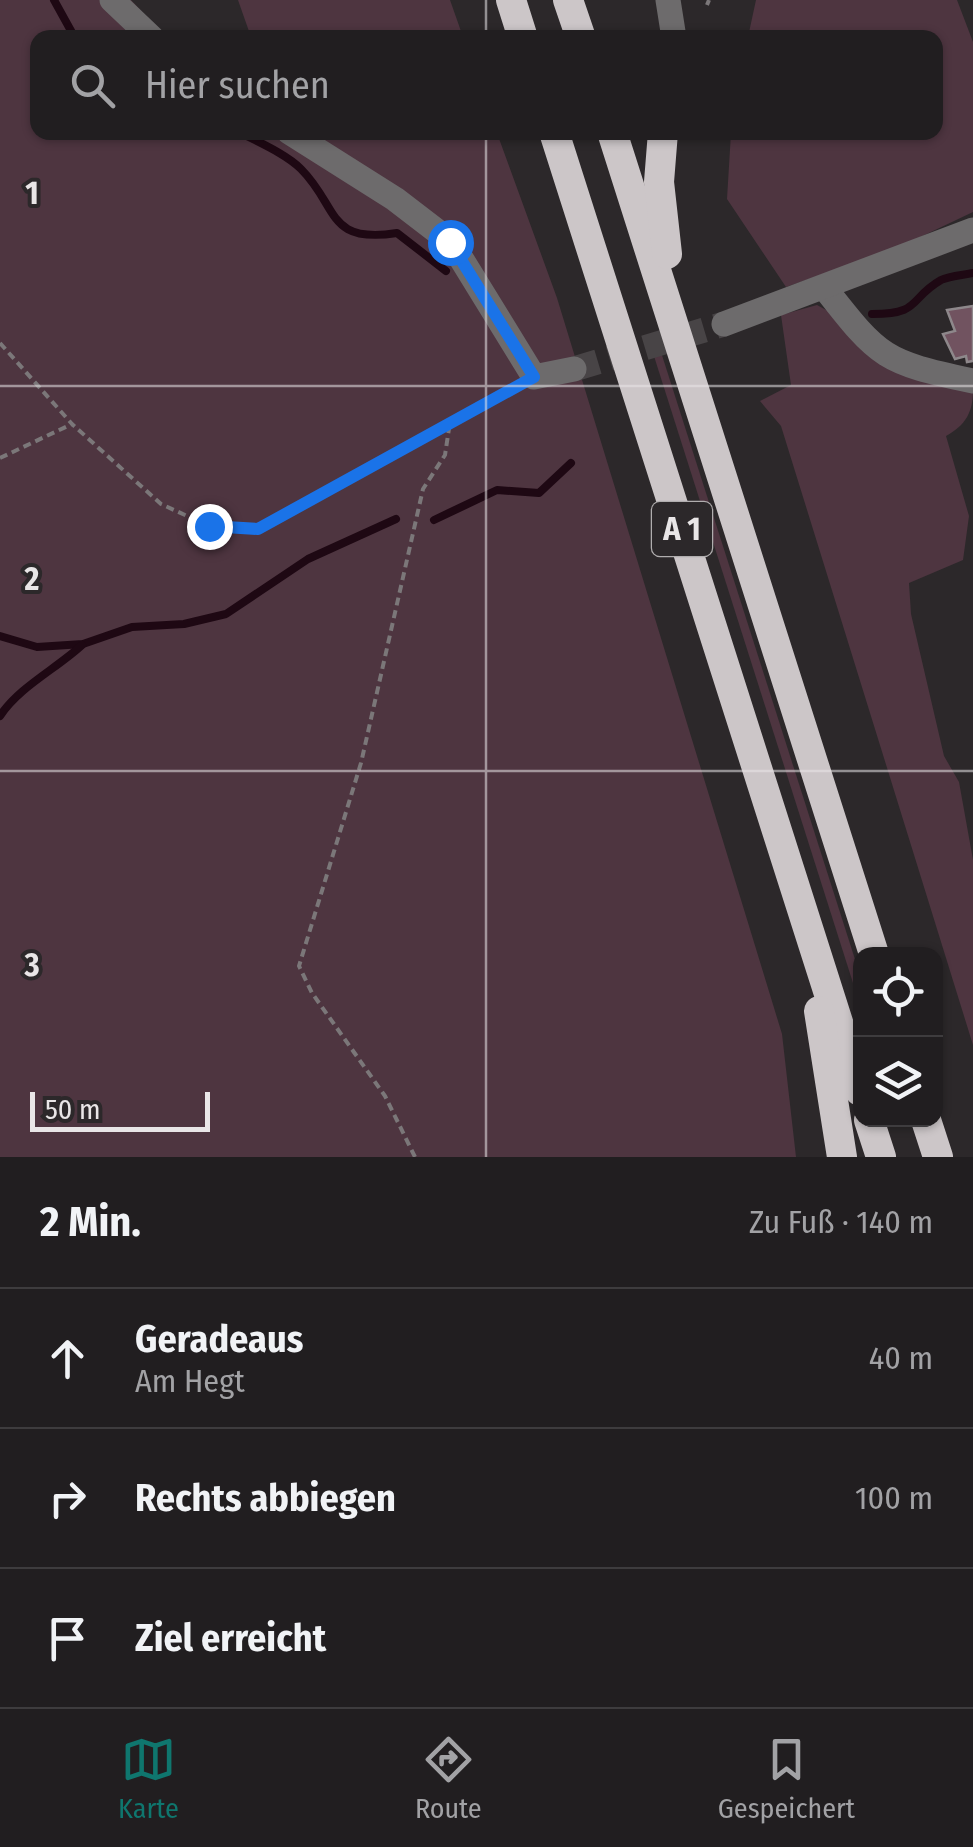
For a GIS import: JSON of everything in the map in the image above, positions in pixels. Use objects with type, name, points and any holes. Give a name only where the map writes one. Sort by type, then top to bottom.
[{"type":"highway","points":[[511,0],[521,30]]},
{"type":"highway","points":[[568,0],[578,30]]},
{"type":"highway","name":"A 1","points":[[557,140],[853,1068]]},
{"type":"highway","name":"A 1","points":[[615,140],[872,947]]},
{"type":"highway","points":[[662,140],[659,182],[674,317]]},
{"type":"highway","points":[[800,895],[842,1157]]},
{"type":"highway","points":[[872,1127],[881,1157]]},
{"type":"highway","points":[[928,1127],[938,1157]]},
{"type":"street","points":[[112,0],[144,30]]},
{"type":"street","points":[[668,0],[673,30]]},
{"type":"street","points":[[302,140],[395,200],[450,242],[534,377],[574,369]]},
{"type":"street","points":[[724,324],[973,230]]},
{"type":"street","points":[[824,287],[868,344],[886,357],[973,380]]},
{"type":"path","points":[[0,343],[72,424],[162,504],[209,526],[258,529],[534,377]]},
{"type":"path","points":[[415,1157],[385,1096],[312,993],[299,966],[361,762],[424,490],[445,455],[450,422]]},
{"type":"path","points":[[0,458],[72,424]]},
{"type":"shaded area","points":[[0,0],[131,0],[159,30],[30,30],[30,140],[500,140],[557,298],[782,1034],[796,1157],[0,1157]]},
{"type":"shaded area","points":[[238,0],[450,0],[461,30],[249,30]]},
{"type":"shaded area","points":[[756,0],[957,0],[973,42],[973,212],[895,249],[786,287],[727,199],[731,140],[943,140],[943,30],[750,30]]},
{"type":"shaded area","points":[[817,305],[973,390],[967,417],[946,436],[969,516],[963,560],[909,583],[911,614],[944,756],[959,782],[973,860],[973,1045],[781,426],[760,401],[791,385],[781,315]]},
{"type":"shaded area","points":[[660,349],[853,953],[853,983],[653,353]]},
{"type":"building","points":[[973,306],[973,361],[967,362],[966,356],[955,359],[943,334],[955,331],[947,310]]},
{"type":"waterway","points":[[54,0],[71,30]]},
{"type":"waterway","points":[[255,140],[301,169],[345,228],[374,235],[397,233],[446,271]]},
{"type":"waterway","points":[[872,314],[907,308],[941,280],[973,273]]},
{"type":"waterway","points":[[434,520],[497,490],[539,493],[571,463]]},
{"type":"waterway","points":[[0,636],[37,647],[83,644],[132,627],[184,624],[226,614],[308,559],[396,519]]},
{"type":"waterway","points":[[0,716],[27,687],[82,645]]},
{"type":"tunnel","points":[[574,369],[724,324]]},
{"type":"route","points":[[209,526],[258,529],[534,377],[450,242]]}]
